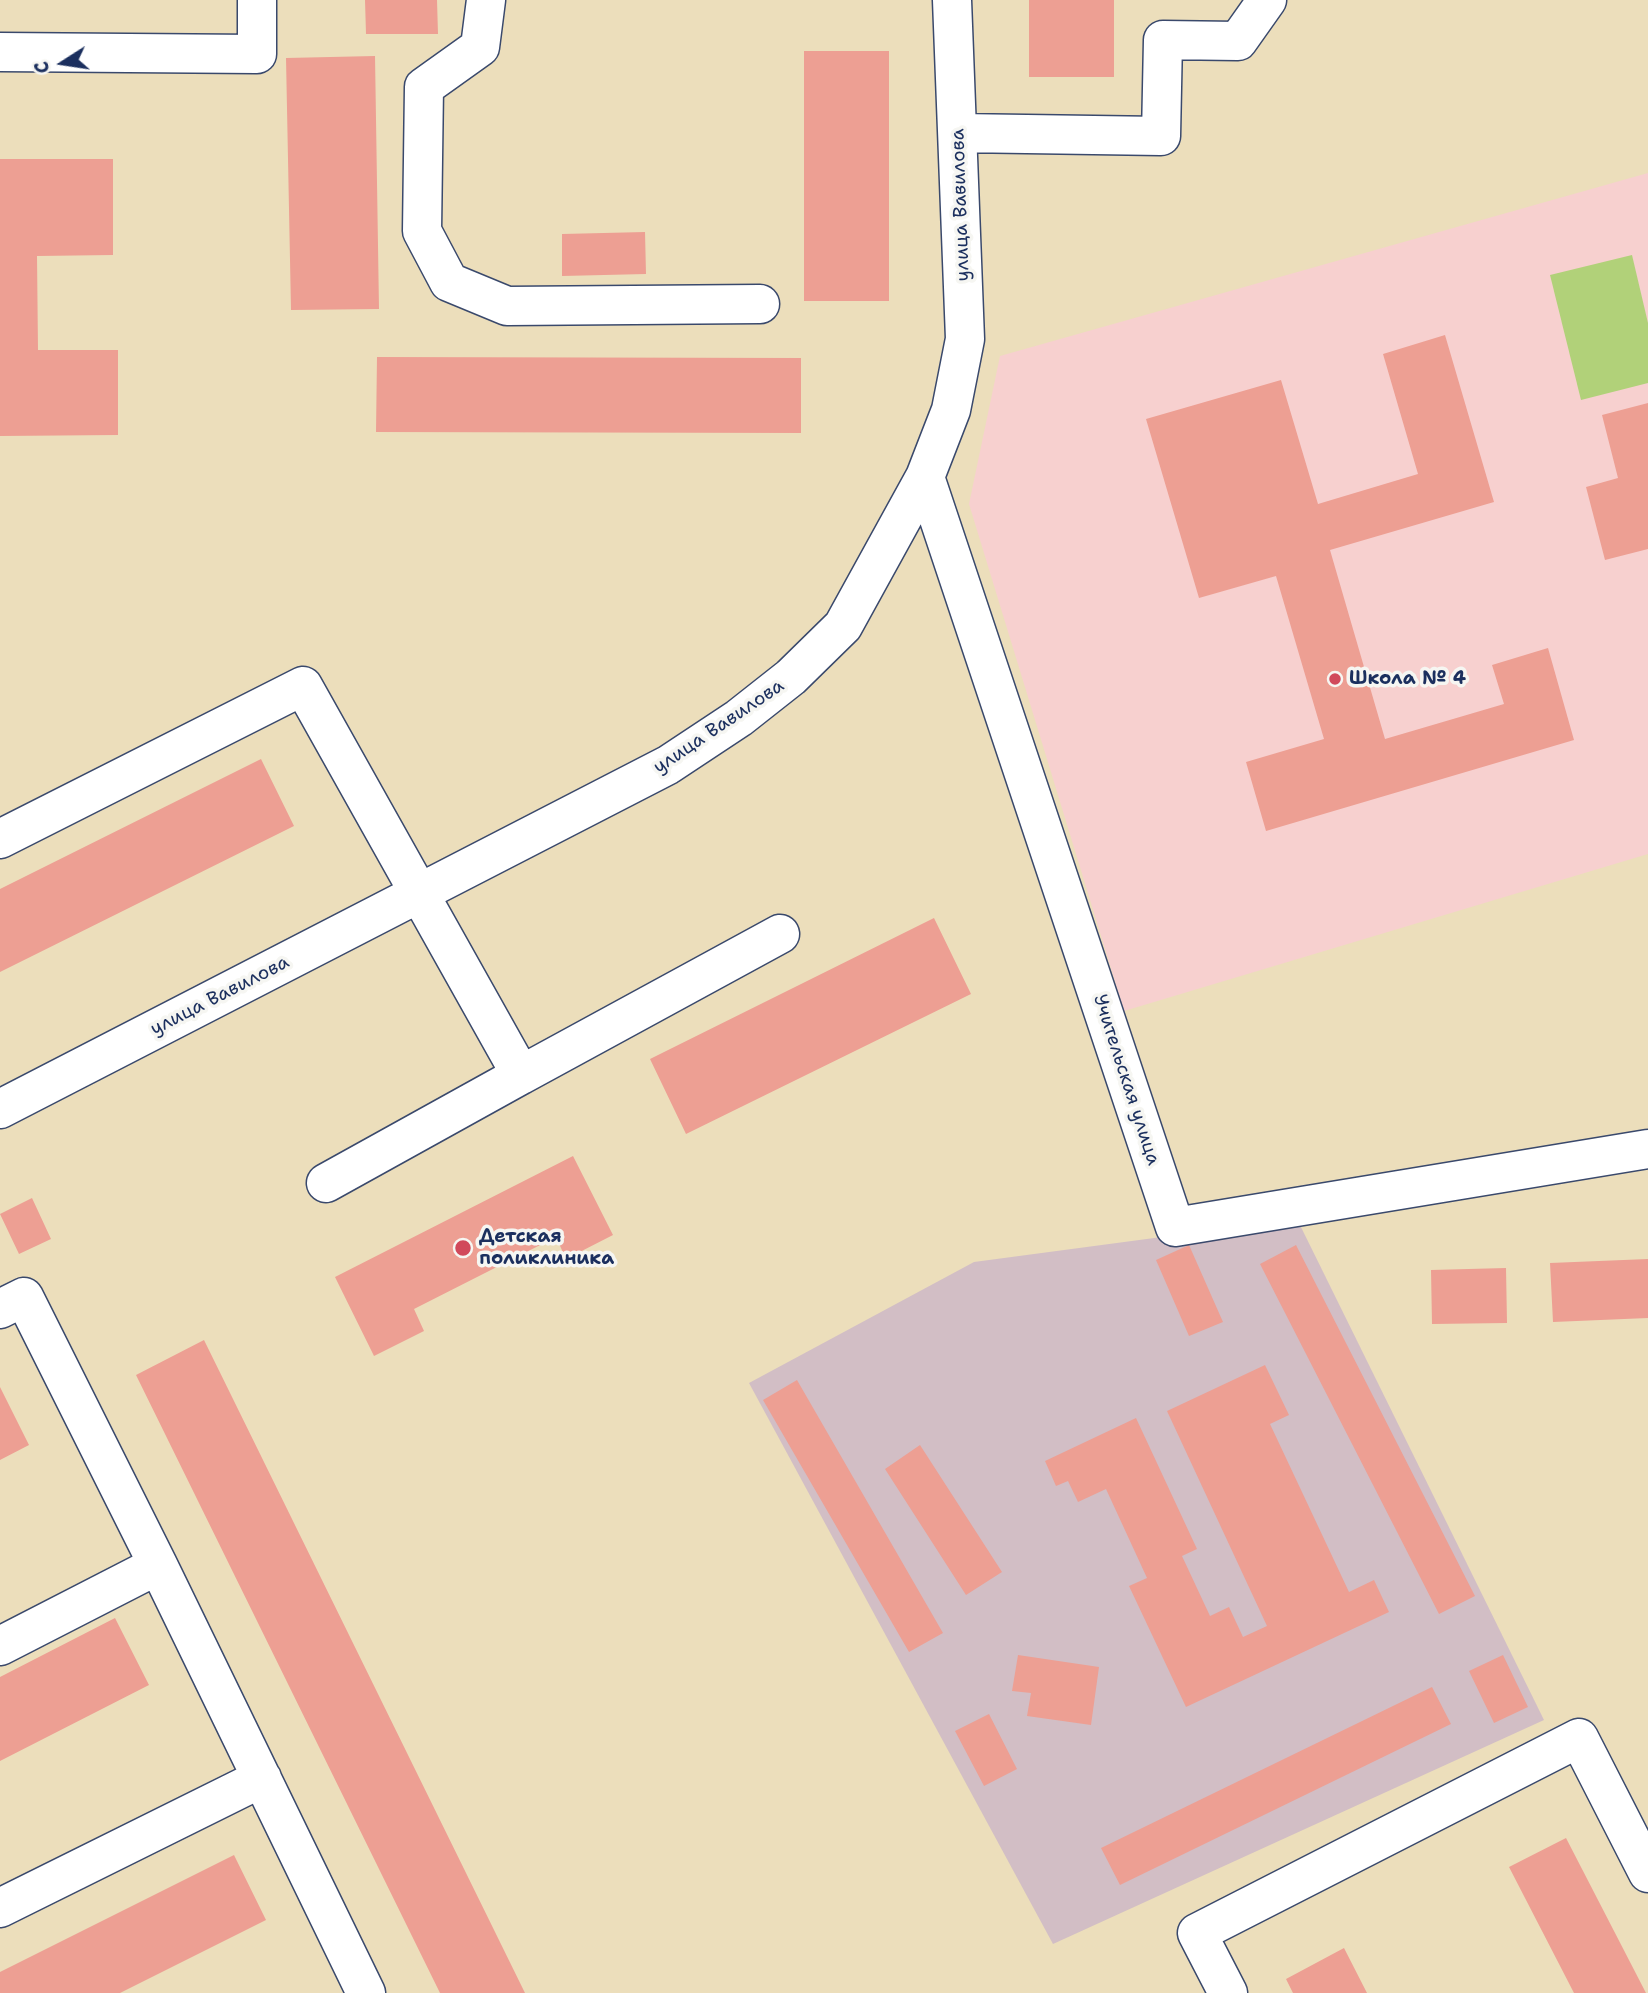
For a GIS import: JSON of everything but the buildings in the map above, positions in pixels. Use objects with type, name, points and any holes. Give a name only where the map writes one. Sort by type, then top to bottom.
[{"type":"street","points":[[0,52],[257,54],[257,0]]},
{"type":"street","points":[[486,0],[480,47],[424,87],[422,230],[449,282],[507,306],[760,304]]},
{"type":"street","name":"улица Вавилова","points":[[0,1109],[668,765],[738,718],[791,677],[843,626],[925,477],[951,410],[965,339],[952,0]]},
{"type":"street","points":[[959,133],[1161,136],[1163,40],[1238,41],[1268,0]]},
{"type":"street","name":"Учительская улица","points":[[925,477],[1175,1227],[1648,1149]]},
{"type":"street","points":[[0,839],[303,686],[521,1074]]},
{"type":"street","points":[[326,1183],[780,934]]},
{"type":"street","points":[[0,1309],[24,1297],[159,1565],[366,1993]]},
{"type":"street","points":[[0,1646],[159,1565]]},
{"type":"street","points":[[1228,1993],[1197,1933],[1579,1738],[1648,1873]]},
{"type":"street","points":[[0,1908],[262,1778]]},
{"type":"shaded area","name":"Школа № 4","points":[[1648,173],[1648,854],[1124,1011],[969,504],[1000,356]]},
{"type":"shaded area","points":[[1297,1219],[1544,1720],[1053,1944],[749,1383],[974,1262]]},
{"type":"green space","points":[[1632,255],[1648,323],[1648,383],[1581,400],[1550,275]]},
{"type":"place","name":"Школа № 4","points":[[1335,679]]},
{"type":"place","name":"Детская поликлиника","points":[[463,1248]]}]
